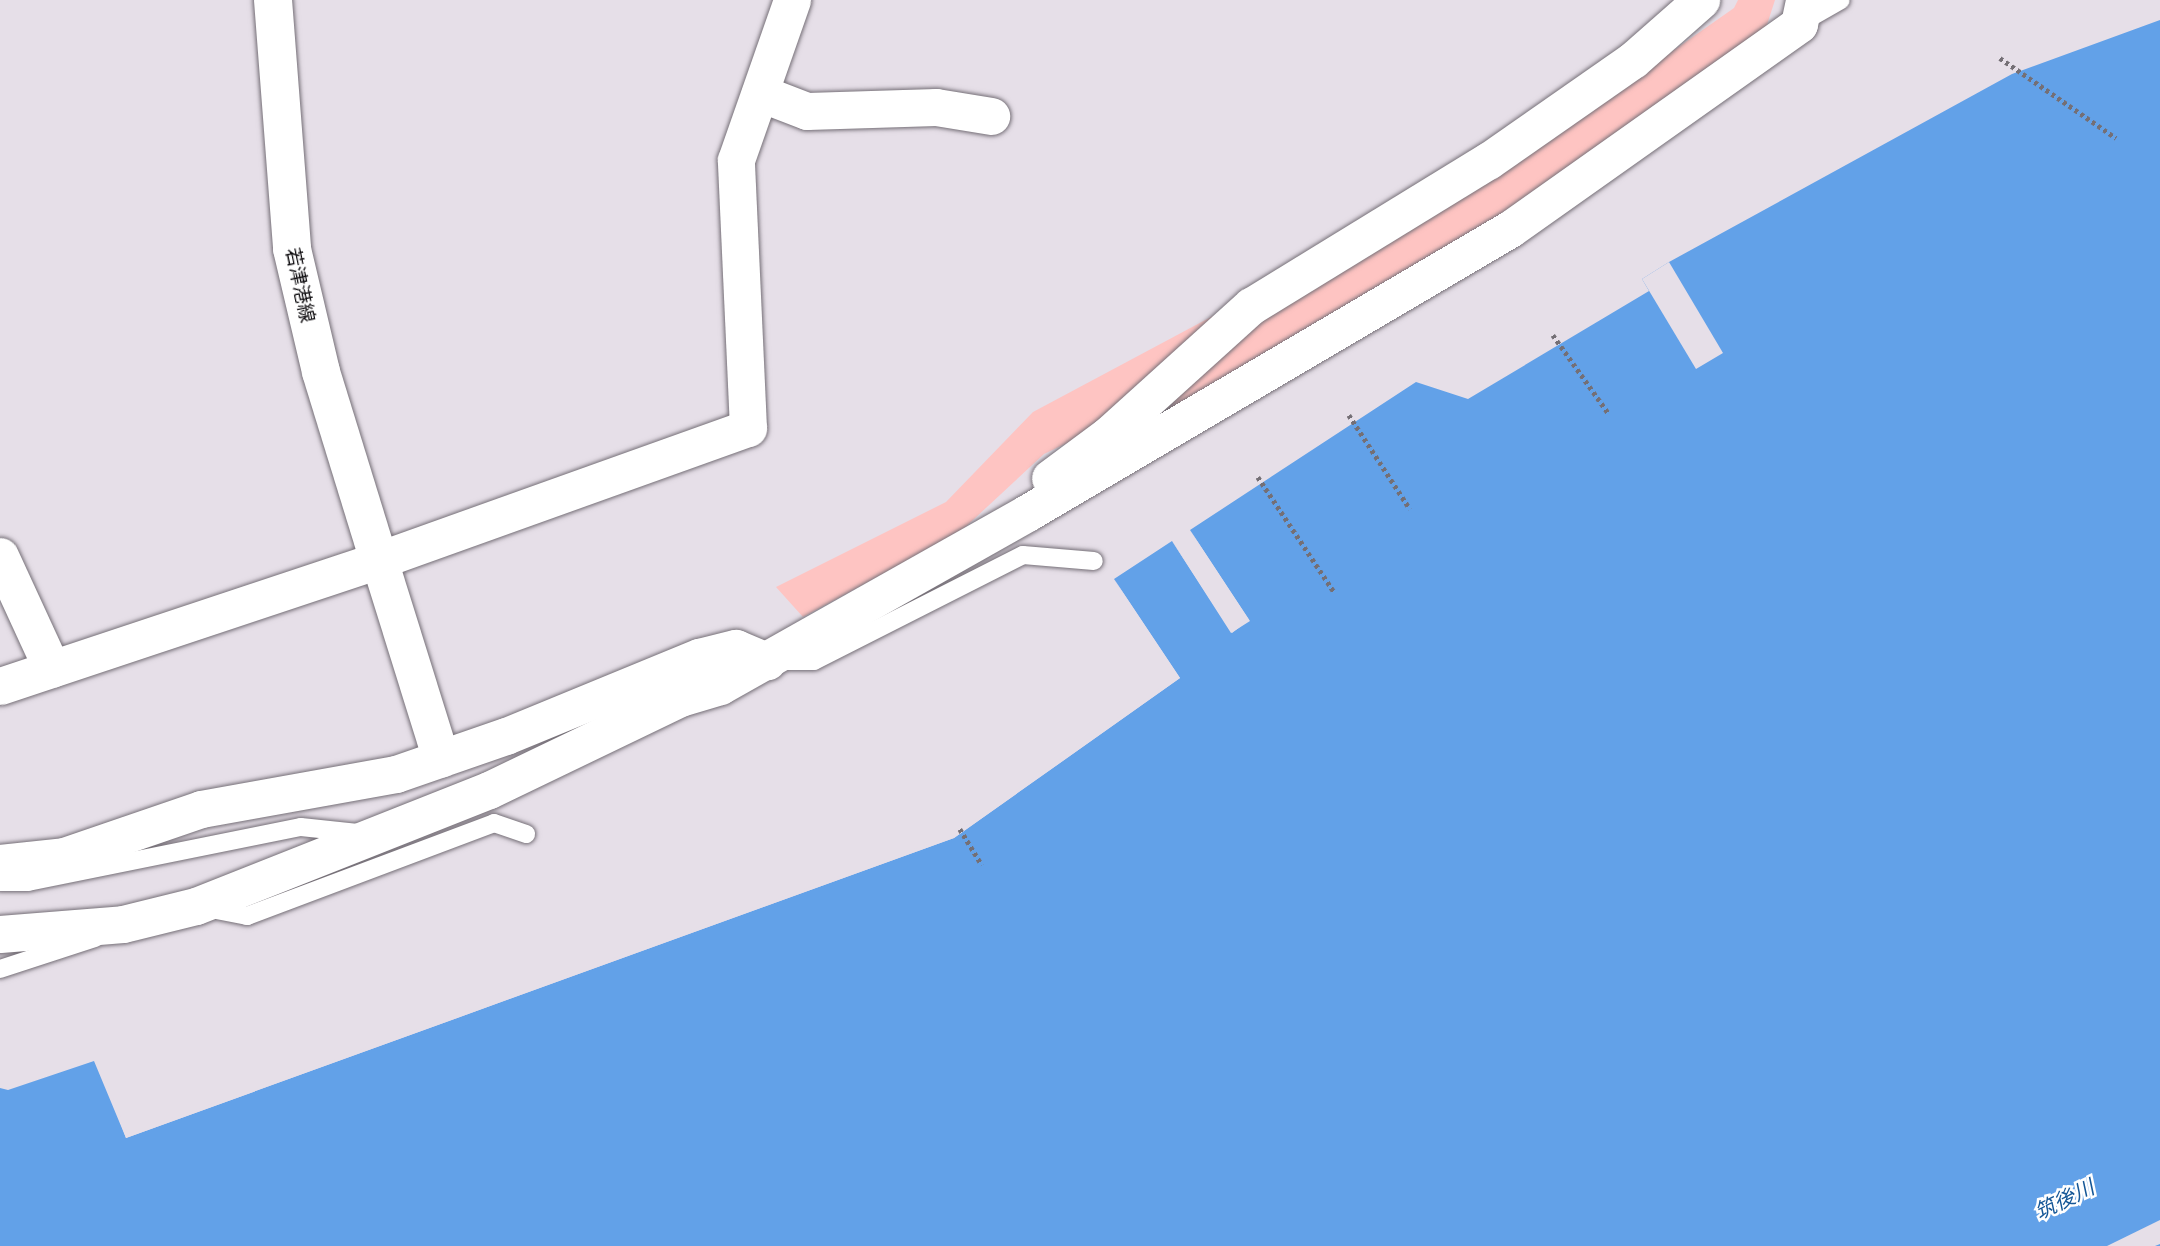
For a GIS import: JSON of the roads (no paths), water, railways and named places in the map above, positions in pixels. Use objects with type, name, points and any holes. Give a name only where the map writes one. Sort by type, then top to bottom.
[{"type":"main road","name":"若津港線","points":[[273,0],[292,249],[321,372],[379,560]]},
{"type":"street","points":[[0,686],[379,560],[748,428],[736,160],[792,0]]},
{"type":"street","points":[[1027,513],[1054,471],[1108,435],[1251,306],[1488,161],[1633,60],[1688,5]]},
{"type":"street","points":[[0,934],[123,925],[196,906],[489,790],[767,661],[802,636],[1027,513],[1510,229],[1802,12]]},
{"type":"street","points":[[760,93],[807,111],[936,107],[991,116]]},
{"type":"street","points":[[0,556],[52,669]]},
{"type":"street","points":[[379,560],[441,760]]},
{"type":"street","points":[[0,863],[64,856],[201,808],[396,774],[441,760],[699,657],[736,648],[767,661]]},
{"type":"lane","points":[[1802,12],[1841,0]]},
{"type":"lane","points":[[767,661],[814,662],[1023,555],[1094,561]]},
{"type":"lane","points":[[196,906],[247,916],[494,823],[526,834]]},
{"type":"lane","points":[[0,882],[28,882],[301,827],[375,834]]},
{"type":"lane","points":[[0,969],[85,943],[123,925]]},
{"type":"water","name":"筑後川","points":[[2160,20],[2160,1246],[0,1246],[0,1088],[8,1090],[94,1061],[126,1138],[954,838],[1180,678],[1114,579],[1172,541],[1232,633],[1249,620],[1190,530],[1416,382],[1468,399],[1649,291],[1642,279],[1669,262],[2012,74]]}]
